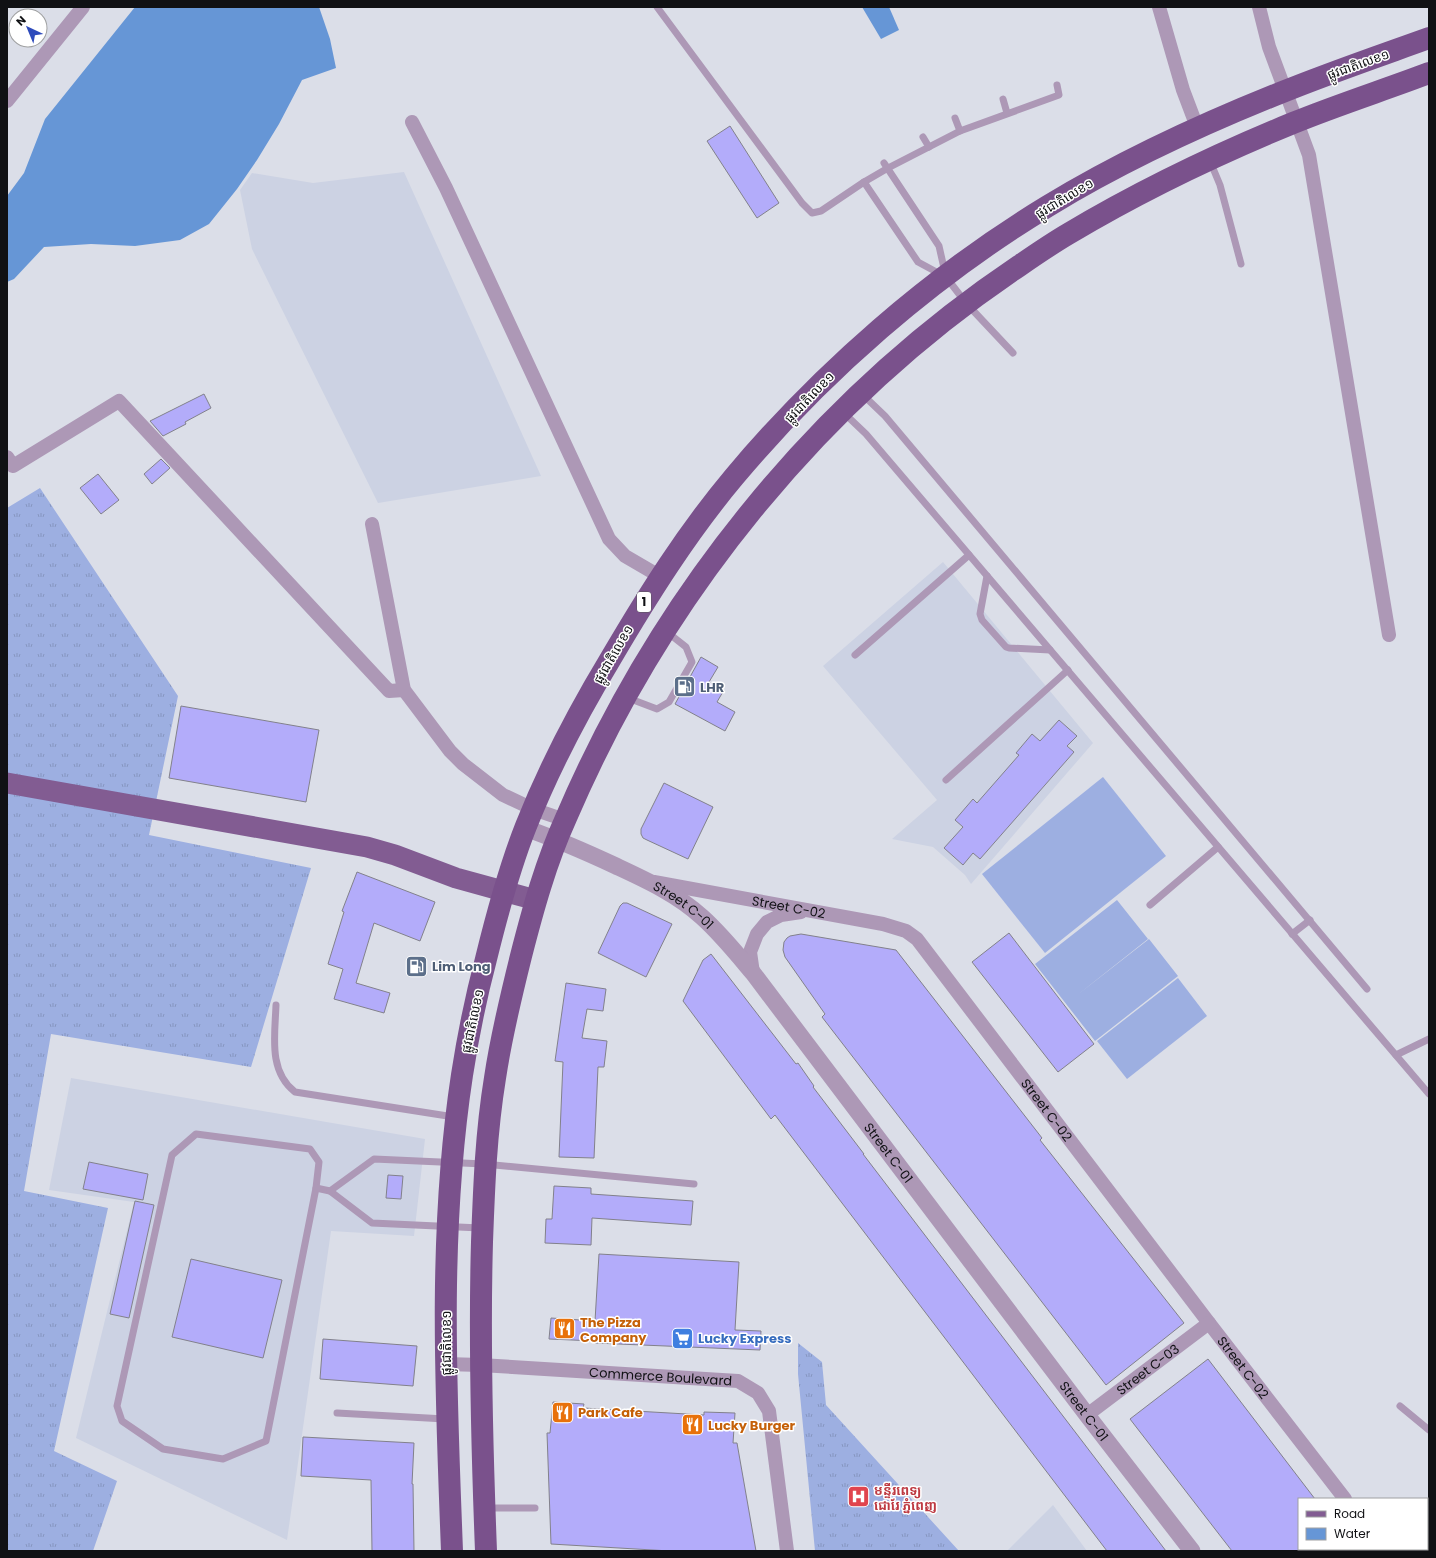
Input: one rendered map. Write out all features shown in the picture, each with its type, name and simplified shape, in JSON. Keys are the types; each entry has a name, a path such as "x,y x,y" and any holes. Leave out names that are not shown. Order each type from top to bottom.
{"highway":[{"name":"ផ្លូវជាតិលេខ១","path":"452,1551 447,1419 446,1276 456,1117 474,1005 504,891 529,819 563,746 597,681 661,577 695,528 734,478 813,392 871,337 946,276 1047,207 1115,168 1197,127 1285,90 1429,38"},
{"path":"486,1551 480,1365 484,1164 495,1077 504,1027 536,900 565,820 592,760 664,631 721,548 758,501 794,460 893,362 997,281 1063,237 1130,198 1209,159 1297,121 1429,73"}],"main road":[{"path":"7,783 366,848 395,855 456,878 536,900"}],"street":[{"path":"7,101 83,7"},
{"path":"1159,7 1183,90 1197,127"},
{"path":"1259,7 1269,47 1309,155 1389,635"},
{"path":"412,122 450,195 609,540 625,556 661,577"},
{"path":"7,457 13,466 119,401 389,691 404,690"},
{"path":"372,524 404,690 450,751 463,764 529,819 565,820"},
{"name":"Street C-01","path":"529,819 557,840 648,881 682,901 721,935 753,973 1087,1415 1192,1551"},
{"name":"Street C-02","path":"648,881 891,926 906,931 917,939 1344,1498"},
{"path":"753,973 750,952 757,934 767,922 781,915 811,910"},
{"name":"Street C-03","path":"1087,1415 1209,1323"},
{"name":"Commerce Boulevard","path":"446,1364 738,1381 758,1393 769,1411 787,1551"}],"lane":[{"path":"657,7 802,203 812,213 821,211 886,165 929,147 960,131 1059,95 1057,85"},
{"path":"1003,99 1007,113"},
{"path":"954,118 960,131"},
{"path":"923,137 929,147"},
{"path":"1209,159 1220,185 1241,264"},
{"path":"886,165 939,246 946,276 966,304 1013,354"},
{"path":"864,182 918,262 946,276"},
{"path":"861,393 885,416 1367,989"},
{"path":"842,411 866,434 970,555 1429,1094"},
{"path":"855,656 970,555"},
{"path":"987,576 980,614 982,620 1006,647 1050,650"},
{"path":"626,697 657,709 669,702 681,682 692,662 686,647 664,631"},
{"path":"946,780 1068,670"},
{"path":"1150,905 1218,847"},
{"path":"1292,934 1310,920"},
{"path":"276,1006 274,1048 279,1073 287,1086 295,1092 456,1117"},
{"path":"1396,1056 1429,1039"},
{"path":"196,1134 310,1149 319,1162 316,1188 266,1441 223,1459 163,1449 122,1421 117,1406 172,1154 196,1134"},
{"path":"330,1191 374,1160 484,1164 694,1184"},
{"path":"316,1188 330,1191 372,1223 482,1228"},
{"path":"1400,1406 1429,1430"},
{"path":"337,1413 447,1419"},
{"path":"484,1508 534,1508"}],"shaded area":[{"path":"404,172 541,476 378,503 252,249 240,190 252,173 313,183"},
{"path":"943,562 1093,743 971,884 965,875 933,847 892,839 937,800 823,666"},
{"path":"71,1078 425,1139 414,1236 331,1231 287,1540 76,1438 134,1202 49,1190"},
{"path":"1053,1505 1087,1551 1007,1551"}],"green space":[{"path":"40,488 178,696 149,835 311,868 251,1067 51,1034 24,1191 108,1208 54,1451 117,1481 93,1551 7,1551 7,508"},
{"path":"1103,777 1166,856 1045,953 982,874"},
{"path":"1117,900 1148,939 1076,996 1149,939 1178,976 1095,1041 1035,964"},
{"path":"1178,978 1207,1016 1127,1079 1097,1041"},
{"name":"មន្ទីរពេទ្យ ជោរែ ភ្នំពេញ","path":"798,1343 822,1362 826,1405 959,1551 815,1551 798,1374"}],"water":[{"path":"135,7 319,7 330,39 336,68 302,80 279,124 257,160 237,189 209,224 180,240 135,246 91,244 44,247 14,279 7,282 7,196 24,173 45,119"},
{"path":"862,7 889,7 899,30 881,39"}],"building":[{"path":"730,126 779,203 757,218 707,141"},
{"path":"204,394 211,408 185,422 186,424 163,436 150,421"},
{"path":"161,459 170,468 152,484 144,474"},
{"path":"98,474 119,500 101,514 80,488"},
{"path":"701,657 718,667 709,682 724,690 717,702 735,712 725,731 675,704"},
{"path":"181,706 319,730 306,802 169,778"},
{"path":"1059,720 1077,736 1067,746 1074,752 980,859 973,853 963,865 944,848 963,827 955,820 973,799 977,803 1019,755 1016,753 1032,734 1040,741"},
{"path":"664,783 713,807 688,859 643,838 641,834 641,829"},
{"path":"357,872 435,902 420,941 374,923 356,983 390,993 384,1013 334,999 343,969 328,964 344,912 342,911"},
{"path":"623,903 627,903 672,924 646,977 598,953 620,906"},
{"path":"1009,933 1094,1044 1058,1072 972,962"},
{"path":"801,934 896,950 1042,1138 1040,1140 1184,1323 1106,1385 822,1017 825,1014 785,957 783,950 784,942 787,938"},
{"path":"711,954 796,1064 798,1063 814,1086 813,1087 863,1154 1166,1551 1107,1551 775,1115 771,1119 683,1001 703,960"},
{"path":"566,983 606,989 603,1011 587,1009 582,1038 607,1041 604,1067 598,1067 594,1158 559,1157 563,1062 555,1061"},
{"path":"89,1162 148,1174 143,1200 83,1189"},
{"path":"388,1175 403,1176 401,1199 386,1198"},
{"path":"554,1186 591,1188 591,1194 693,1201 691,1225 592,1218 591,1245 545,1243 546,1219 552,1219"},
{"path":"135,1201 154,1205 129,1318 110,1314"},
{"path":"599,1254 739,1262 735,1330 761,1331 760,1350 595,1343 595,1341 549,1339 551,1318 595,1321"},
{"path":"191,1259 282,1280 263,1358 172,1337"},
{"path":"323,1339 417,1346 413,1386 320,1379"},
{"path":"1208,1359 1314,1498 1298,1498 1299,1551 1232,1551 1130,1419"},
{"path":"553,1402 584,1404 583,1408 704,1415 704,1412 735,1413 733,1443 737,1443 756,1551 670,1551 551,1544 547,1433 550,1433"},
{"path":"303,1437 414,1443 412,1484 414,1551 372,1551 371,1480 301,1476"}],"place":[{"name":"LHR","path":"684,687"},
{"name":"Lim Long","path":"417,966"},
{"name":"The Pizza Company","path":"565,1329"},
{"name":"Lucky Express","path":"683,1338"},
{"name":"Park Cafe","path":"562,1412"},
{"name":"Lucky Burger","path":"693,1425"},
{"name":"មន្ទីរពេទ្យ ជោរែ ភ្នំពេញ","path":"859,1497"}]}
